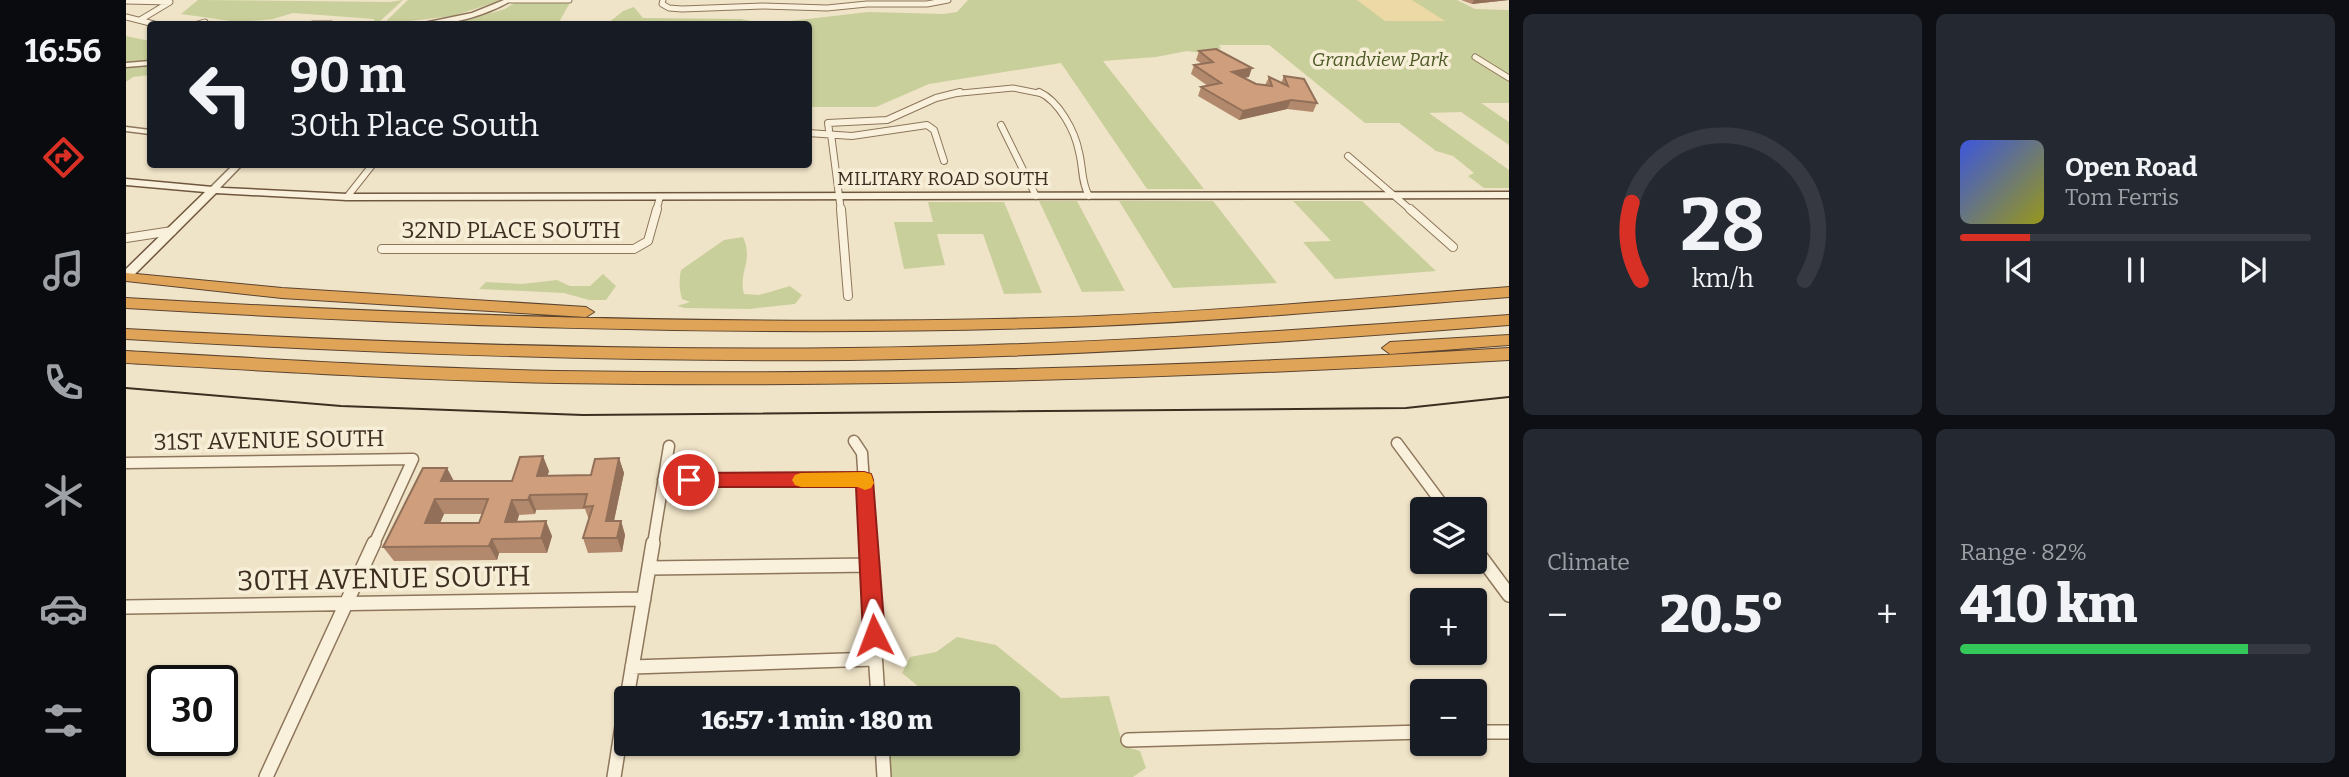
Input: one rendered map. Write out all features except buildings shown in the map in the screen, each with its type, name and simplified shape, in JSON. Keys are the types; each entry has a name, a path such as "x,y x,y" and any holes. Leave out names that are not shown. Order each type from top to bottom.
{"highway":[{"path":"127,275 282,293 461,306 908,326"},
{"path":"126,303 344,317 575,324 908,326 1158,317 1509,292"},
{"path":"126,334 325,345 577,354 838,355 1204,342 1509,320"},
{"path":"944,376 1509,340"},
{"path":"126,356 415,373 738,379 1203,368 1509,354"}],"main road":[{"name":"MILITARY ROAD SOUTH","path":"126,182 347,197 1509,195"},
{"path":"127,275 213,190"}],"street":[{"path":"439,21 474,15 509,0 569,0"},
{"path":"663,0 662,4 672,9 743,7 747,10 801,12 809,7 928,4 948,0"},
{"path":"126,1 170,2 140,20"},
{"path":"126,18 147,22"},
{"path":"1475,57 1509,78"},
{"path":"126,65 147,63"},
{"path":"812,133 887,120 947,95 986,89 1031,90 1046,95 1054,104 1078,145 1082,184 1088,196"},
{"path":"830,131 865,135 927,125 934,130 944,161"},
{"path":"1001,125 1037,196"},
{"path":"126,129 147,132"},
{"path":"830,131 840,196 848,296"},
{"path":"1348,156 1453,247"},
{"path":"213,190 235,168"},
{"path":"347,197 370,168"},
{"name":"32ND PLACE SOUTH","path":"382,249 600,251 640,248 648,241 660,197"},
{"path":"126,238 172,231"},
{"path":"854,441 862,453 877,686"},
{"path":"1397,443 1437,497"},
{"path":"629,686 669,446"},
{"name":"31ST AVENUE SOUTH","path":"126,463 412,459 345,602"},
{"path":"663,480 864,480"},
{"path":"649,568 870,565"},
{"path":"1487,565 1509,595"},
{"name":"30TH AVENUE SOUTH","path":"126,607 643,599"},
{"path":"266,777 345,602"},
{"path":"632,667 875,659"},
{"path":"1128,740 1410,732"},
{"path":"1487,732 1509,733"},
{"path":"614,777 618,756"},
{"path":"883,756 884,777"}],"green space":[{"path":"198,0 403,0 380,21 293,13 273,19 231,21 181,14"},
{"path":"408,0 502,0 453,16 386,21"},
{"name":"Grandview Park","path":"968,0 1457,0 1475,9 1509,10 1509,103 1481,103 1509,122 1509,145 1461,112 1429,113 1509,170 1509,188 1484,188 1468,176 1474,173 1453,156 1436,151 1399,123 1365,123 1269,45 1219,45 1221,48 1209,54 1187,51 1156,57 1103,61 1204,189 1147,189 1061,63 929,84 876,107 814,107 812,21 790,21 868,12 944,14 957,12"},
{"path":"517,1 571,1 560,21 460,21 505,9"},
{"path":"634,7 643,18 750,21 611,21 623,11"},
{"path":"126,36 147,40 147,75 133,77 126,82"},
{"path":"1039,201 1077,201 1125,291 1082,292"},
{"path":"1119,201 1213,201 1277,283 1173,288"},
{"path":"1293,201 1362,201 1436,271 1335,279 1303,242 1331,241"},
{"path":"928,202 1004,202 1042,293 1004,294 983,234 937,234 945,265 904,269 894,222 933,222"},
{"path":"743,237 747,253 744,294 759,295 790,286 802,295 795,304 749,309 677,306 690,302 682,299 681,270 724,240"},
{"path":"603,274 616,286 606,300 589,300 564,293 479,289 486,282 522,284 557,280 570,286 590,286"},
{"path":"957,637 996,645 1061,698 1109,696 1123,746 1140,751 1146,768 1133,777 884,777 883,756 1020,756 1020,686 918,686 902,673 910,657 936,652"}],"sand":[{"path":"1357,0 1412,0 1445,21 1385,21"}],"tram line":[{"path":"126,388 341,406 583,415 1406,408 1509,397"}],"slow traffic":[{"path":"801,480 864,480 865,483"}],"route":[{"path":"689,480 864,480 874,635"}]}
